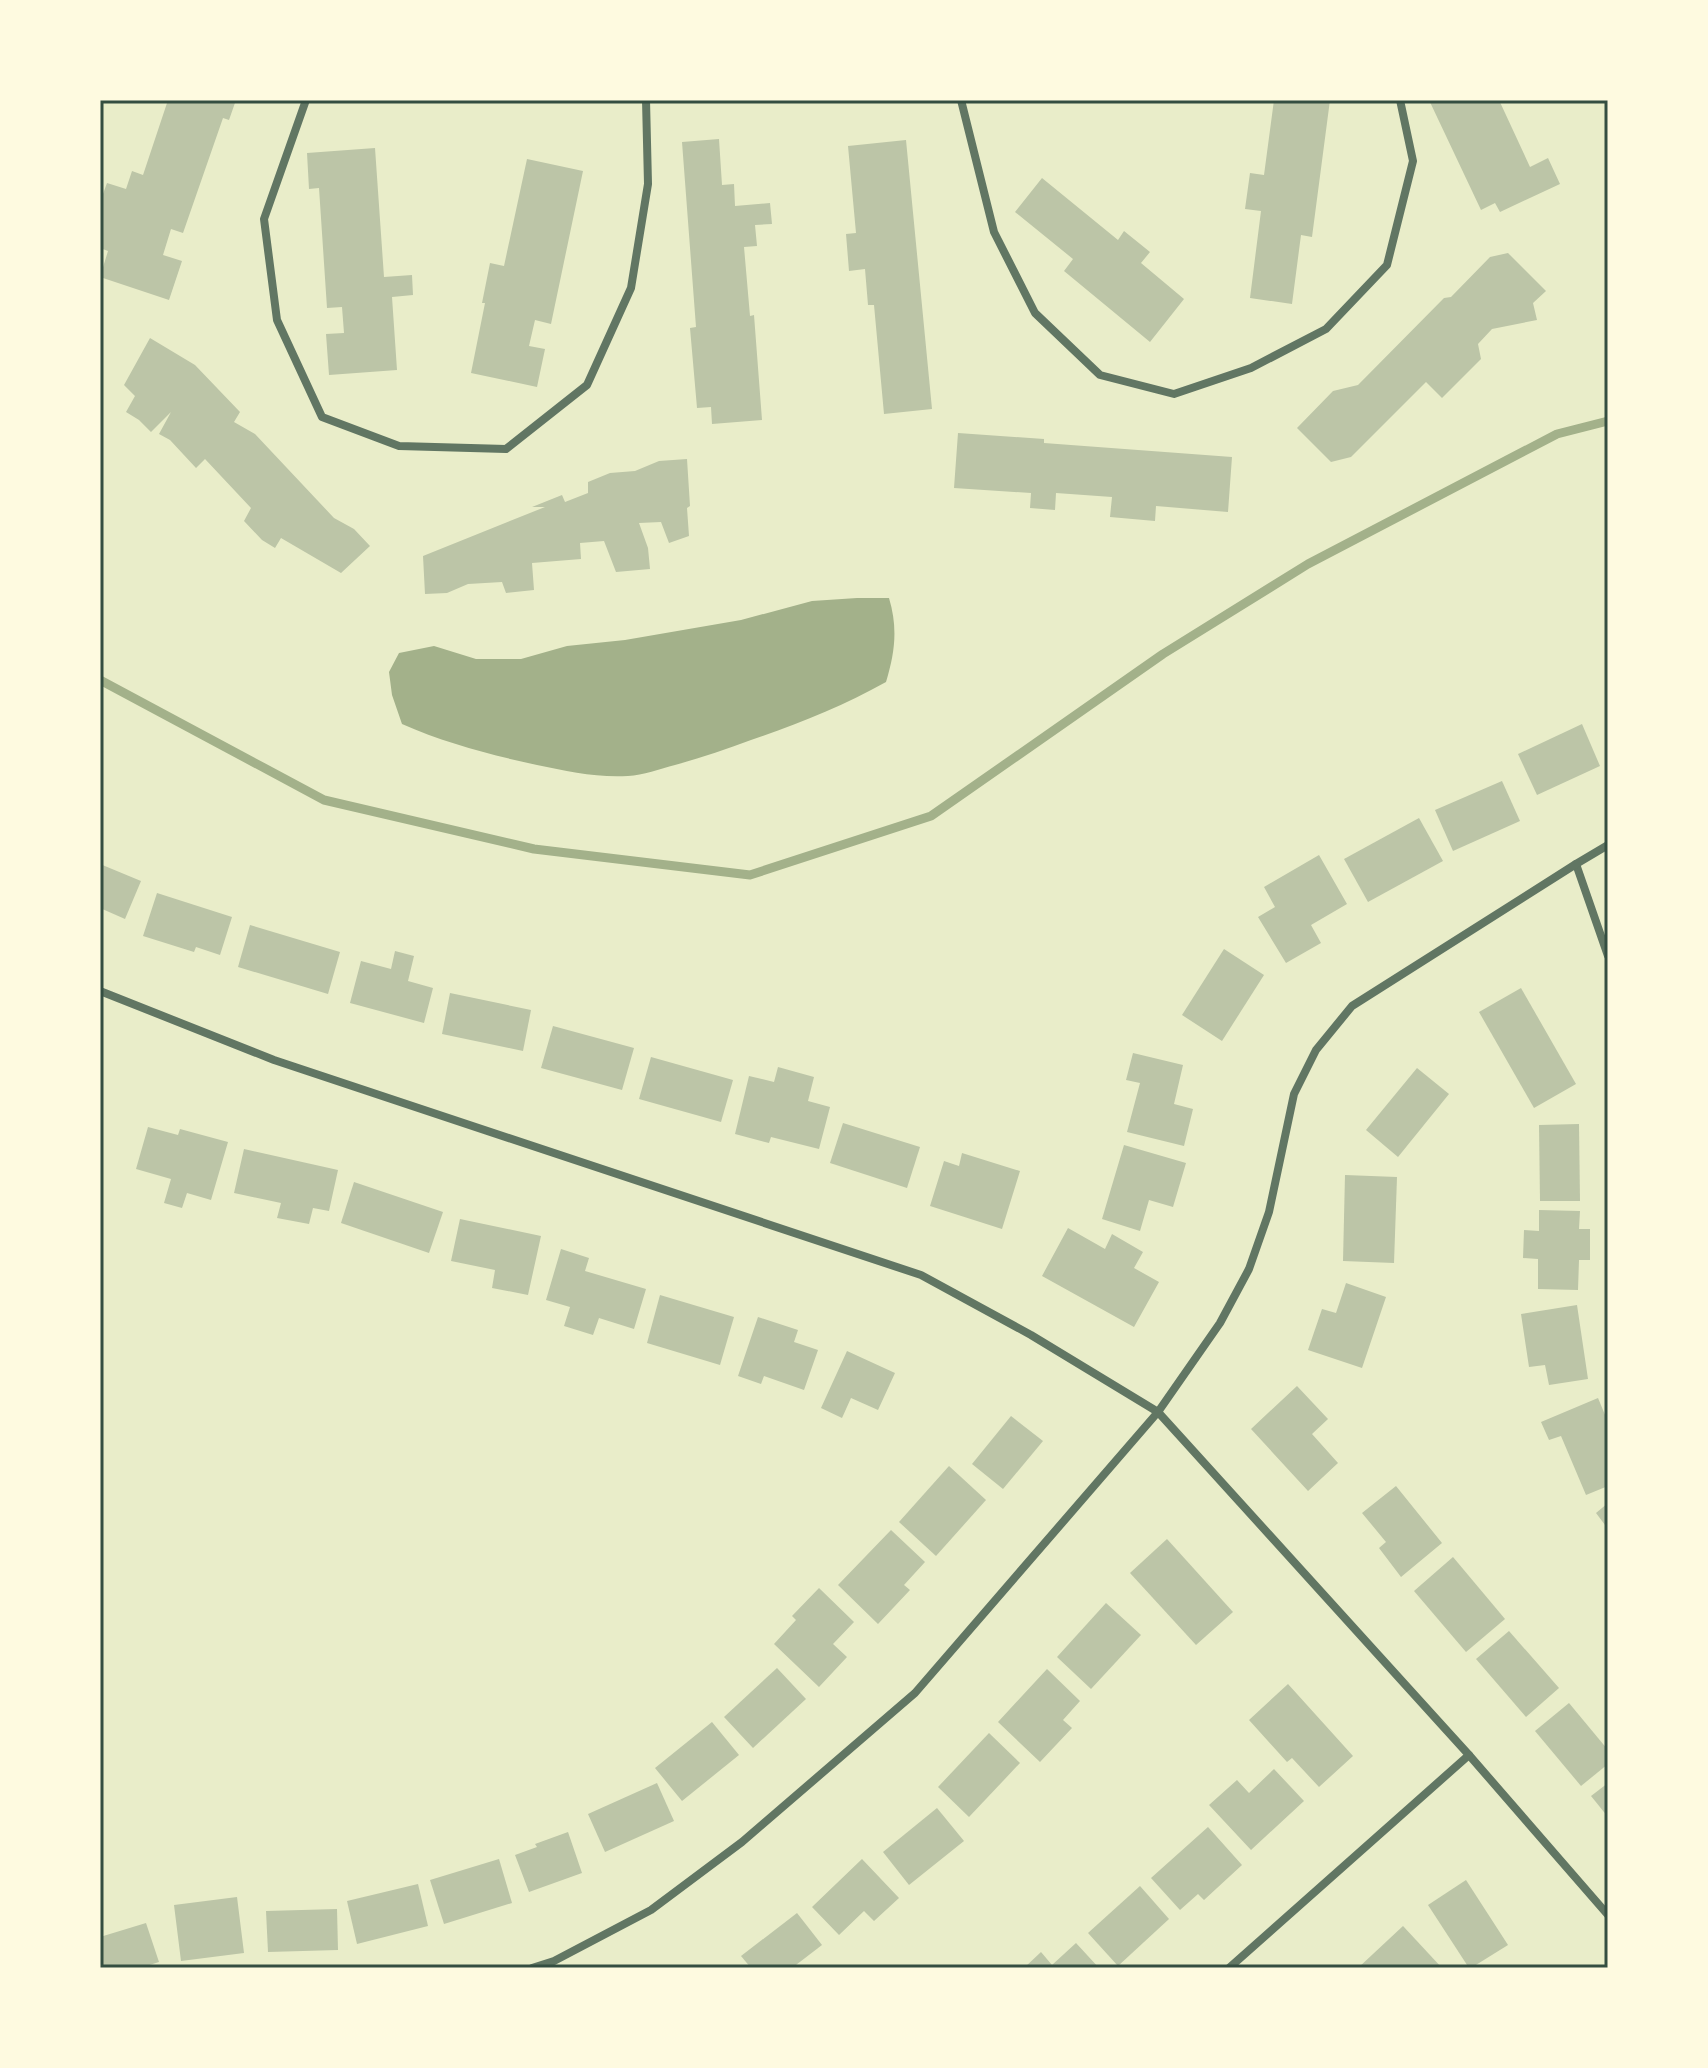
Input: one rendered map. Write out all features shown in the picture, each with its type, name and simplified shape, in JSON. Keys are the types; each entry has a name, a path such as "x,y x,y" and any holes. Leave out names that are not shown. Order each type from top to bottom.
{"street":[{"path":"306,100 264,219 277,320 322,417 399,446 506,449 587,385 631,288 648,184 646,100"},
{"path":"961,100 994,232 1035,313 1100,375 1174,394 1251,368 1326,329 1387,265 1413,161 1400,100"},
{"path":"532,1968 554,1961 651,1910 742,1842 915,1693 1158,1412 1220,1323 1249,1269 1269,1212 1294,1094 1316,1050 1352,1006 1608,845"},
{"path":"1576,864 1608,956"},
{"path":"100,991 274,1060 921,1275 1031,1335 1158,1412 1469,1755 1608,1915"},
{"path":"1229,1968 1469,1755"}],"shaded area":[{"path":"889,598 894,640 886,682 786,728 640,774 605,776 571,772 451,743 402,724 392,695 389,672 399,653 434,646 476,659 521,659 567,646 625,640 741,620 812,601"}],"building":[{"path":"168,100 236,100 229,120 223,118 183,233 171,229 163,255 182,261 169,300 100,277 108,251 100,248 100,202 107,183 126,189 132,171 143,175"},
{"path":"1274,100 1330,100 1312,237 1301,235 1292,304 1250,298 1261,211 1245,209 1250,173 1264,175"},
{"path":"1429,100 1499,100 1530,167 1548,158 1560,184 1500,212 1495,203 1481,210"},
{"path":"719,139 722,185 734,184 735,206 770,203 772,224 755,225 757,246 744,247 750,316 754,315 762,420 712,424 711,407 697,408 690,328 696,327 682,142"},
{"path":"906,140 932,409 884,414 874,305 868,305 865,269 849,271 846,234 856,233 848,146"},
{"path":"375,148 384,277 412,275 413,295 392,297 397,370 329,375 326,334 344,333 342,307 327,308 319,188 309,189 307,153"},
{"path":"527,159 583,171 551,324 535,320 529,346 545,349 537,387 471,373 490,263 504,266"},
{"path":"1042,178 1118,240 1124,231 1150,252 1141,263 1184,299 1150,342 1064,271 1073,259 1015,212"},
{"path":"1508,253 1546,291 1533,303 1537,320 1492,329 1478,344 1481,359 1442,398 1426,382 1351,457 1331,462 1297,428 1333,391 1358,385 1444,298 1451,297 1490,257"},
{"path":"150,338 195,365 240,412 234,422 255,434 334,518 354,529 370,546 341,573 281,538 275,548 262,540 244,521 251,508 205,459 196,468 170,440 159,434 171,412 151,432 126,412 135,396 124,385"},
{"path":"958,433 1044,439 1044,443 1232,457 1228,512 1156,506 1155,521 1110,517 1112,497 1056,493 1055,510 1030,508 1031,493 954,488"},
{"path":"687,459 689,536 669,543 661,522 639,523 648,548 650,569 616,572 604,541 580,543 581,559 532,563 534,590 506,593 502,582 468,584 447,593 425,594 423,556 545,507 532,507 562,495 565,502 588,493 588,482 610,473 635,471 659,461"},
{"path":"1582,724 1600,766 1537,795 1518,754"},
{"path":"1502,781 1520,821 1453,851 1435,810"},
{"path":"1419,818 1443,861 1368,902 1344,859"},
{"path":"1319,855 1347,904 1311,925 1321,943 1286,963 1258,917 1275,907 1264,887"},
{"path":"100,864 141,881 125,919 100,908"},
{"path":"157,893 232,917 220,955 196,947 194,952 143,936"},
{"path":"250,925 340,952 328,994 238,967"},
{"path":"1224,949 1264,975 1222,1041 1182,1015"},
{"path":"395,951 414,956 408,981 433,988 424,1023 350,1003 361,961 391,969"},
{"path":"1521,988 1576,1084 1534,1108 1479,1012"},
{"path":"450,993 531,1010 523,1051 442,1034"},
{"path":"553,1026 634,1048 622,1090 541,1068"},
{"path":"1133,1053 1183,1065 1174,1104 1193,1109 1184,1146 1127,1132 1140,1083 1126,1080"},
{"path":"651,1057 733,1080 721,1122 639,1099"},
{"path":"778,1067 814,1077 808,1101 830,1107 819,1149 771,1137 769,1143 735,1134 749,1076 774,1082"},
{"path":"1417,1068 1449,1094 1398,1157 1366,1130"},
{"path":"843,1123 920,1147 907,1188 830,1163"},
{"path":"1579,1124 1580,1201 1540,1201 1539,1125"},
{"path":"148,1127 178,1135 180,1129 228,1142 211,1200 187,1193 182,1208 164,1203 171,1179 136,1169"},
{"path":"1124,1145 1186,1163 1173,1207 1149,1200 1140,1231 1102,1219"},
{"path":"244,1149 338,1170 329,1211 313,1208 309,1224 277,1218 281,1203 234,1193"},
{"path":"962,1153 1020,1171 1002,1229 930,1206 944,1161 959,1166"},
{"path":"1345,1175 1397,1177 1394,1263 1343,1261"},
{"path":"354,1182 443,1212 429,1253 341,1223"},
{"path":"1539,1210 1580,1211 1579,1229 1590,1229 1590,1260 1579,1260 1578,1290 1538,1289 1538,1259 1523,1258 1524,1230 1539,1231"},
{"path":"460,1219 541,1236 528,1295 492,1288 495,1270 451,1261"},
{"path":"1068,1228 1105,1249 1112,1234 1143,1252 1134,1268 1159,1282 1134,1327 1042,1276"},
{"path":"561,1249 589,1258 585,1271 646,1289 634,1329 599,1318 593,1335 564,1326 570,1307 546,1300"},
{"path":"1346,1283 1386,1297 1362,1368 1308,1350 1322,1309 1336,1313"},
{"path":"660,1295 734,1317 720,1365 647,1343"},
{"path":"1577,1305 1588,1379 1549,1385 1545,1365 1529,1367 1521,1314"},
{"path":"758,1317 798,1330 794,1342 818,1350 804,1390 764,1376 761,1384 738,1376"},
{"path":"847,1351 895,1373 878,1410 851,1398 842,1418 821,1408"},
{"path":"1297,1386 1328,1419 1312,1434 1338,1463 1308,1491 1251,1429"},
{"path":"1598,1398 1608,1422 1608,1486 1586,1495 1561,1436 1549,1440 1541,1422"},
{"path":"1011,1416 1043,1441 1003,1489 972,1464"},
{"path":"949,1466 986,1500 936,1556 899,1522"},
{"path":"1396,1486 1442,1543 1401,1577 1379,1548 1386,1542 1362,1513"},
{"path":"1608,1503 1608,1529 1596,1513"},
{"path":"891,1530 925,1562 904,1585 910,1590 878,1624 838,1585"},
{"path":"1167,1539 1233,1612 1196,1645 1130,1573"},
{"path":"1453,1557 1505,1619 1466,1652 1414,1591"},
{"path":"819,1588 854,1622 833,1644 847,1657 819,1687 774,1644 796,1620 792,1616"},
{"path":"1106,1603 1141,1635 1091,1689 1057,1657"},
{"path":"1509,1631 1559,1688 1526,1717 1476,1659"},
{"path":"777,1668 806,1699 753,1748 724,1717"},
{"path":"1047,1669 1080,1701 1063,1720 1072,1728 1040,1762 998,1722"},
{"path":"1288,1684 1353,1756 1319,1787 1292,1758 1287,1762 1249,1720"},
{"path":"1569,1703 1608,1750 1608,1764 1581,1786 1535,1731"},
{"path":"712,1722 739,1755 682,1801 655,1768"},
{"path":"989,1733 1020,1763 969,1817 938,1787"},
{"path":"1274,1769 1304,1801 1251,1850 1209,1805 1237,1780 1249,1793"},
{"path":"657,1783 674,1821 605,1852 588,1814"},
{"path":"1608,1783 1608,1817 1591,1796"},
{"path":"937,1808 964,1841 909,1885 883,1852"},
{"path":"1208,1827 1242,1865 1204,1900 1198,1894 1180,1910 1151,1878"},
{"path":"568,1832 582,1873 529,1892 515,1855"},
{"path":"499,1859 512,1903 444,1924 430,1880"},
{"path":"862,1859 899,1898 874,1921 864,1911 839,1935 812,1907"},
{"path":"1466,1880 1508,1945 1471,1968 1428,1905"},
{"path":"418,1884 428,1926 357,1944 347,1901"},
{"path":"1140,1886 1169,1919 1118,1966 1088,1933"},
{"path":"237,1897 244,1953 181,1961 174,1905"},
{"path":"337,1909 338,1950 268,1952 266,1911"},
{"path":"797,1913 822,1945 792,1968 751,1968 741,1956"},
{"path":"146,1923 159,1962 140,1968 100,1968 100,1937"},
{"path":"1403,1926 1442,1968 1358,1968"},
{"path":"1076,1943 1099,1968 1024,1968 1041,1952 1052,1965"}],"waterway":[{"path":"100,680 324,800 534,849 750,875 931,816 1163,654 1308,564 1557,434 1608,421"}]}
